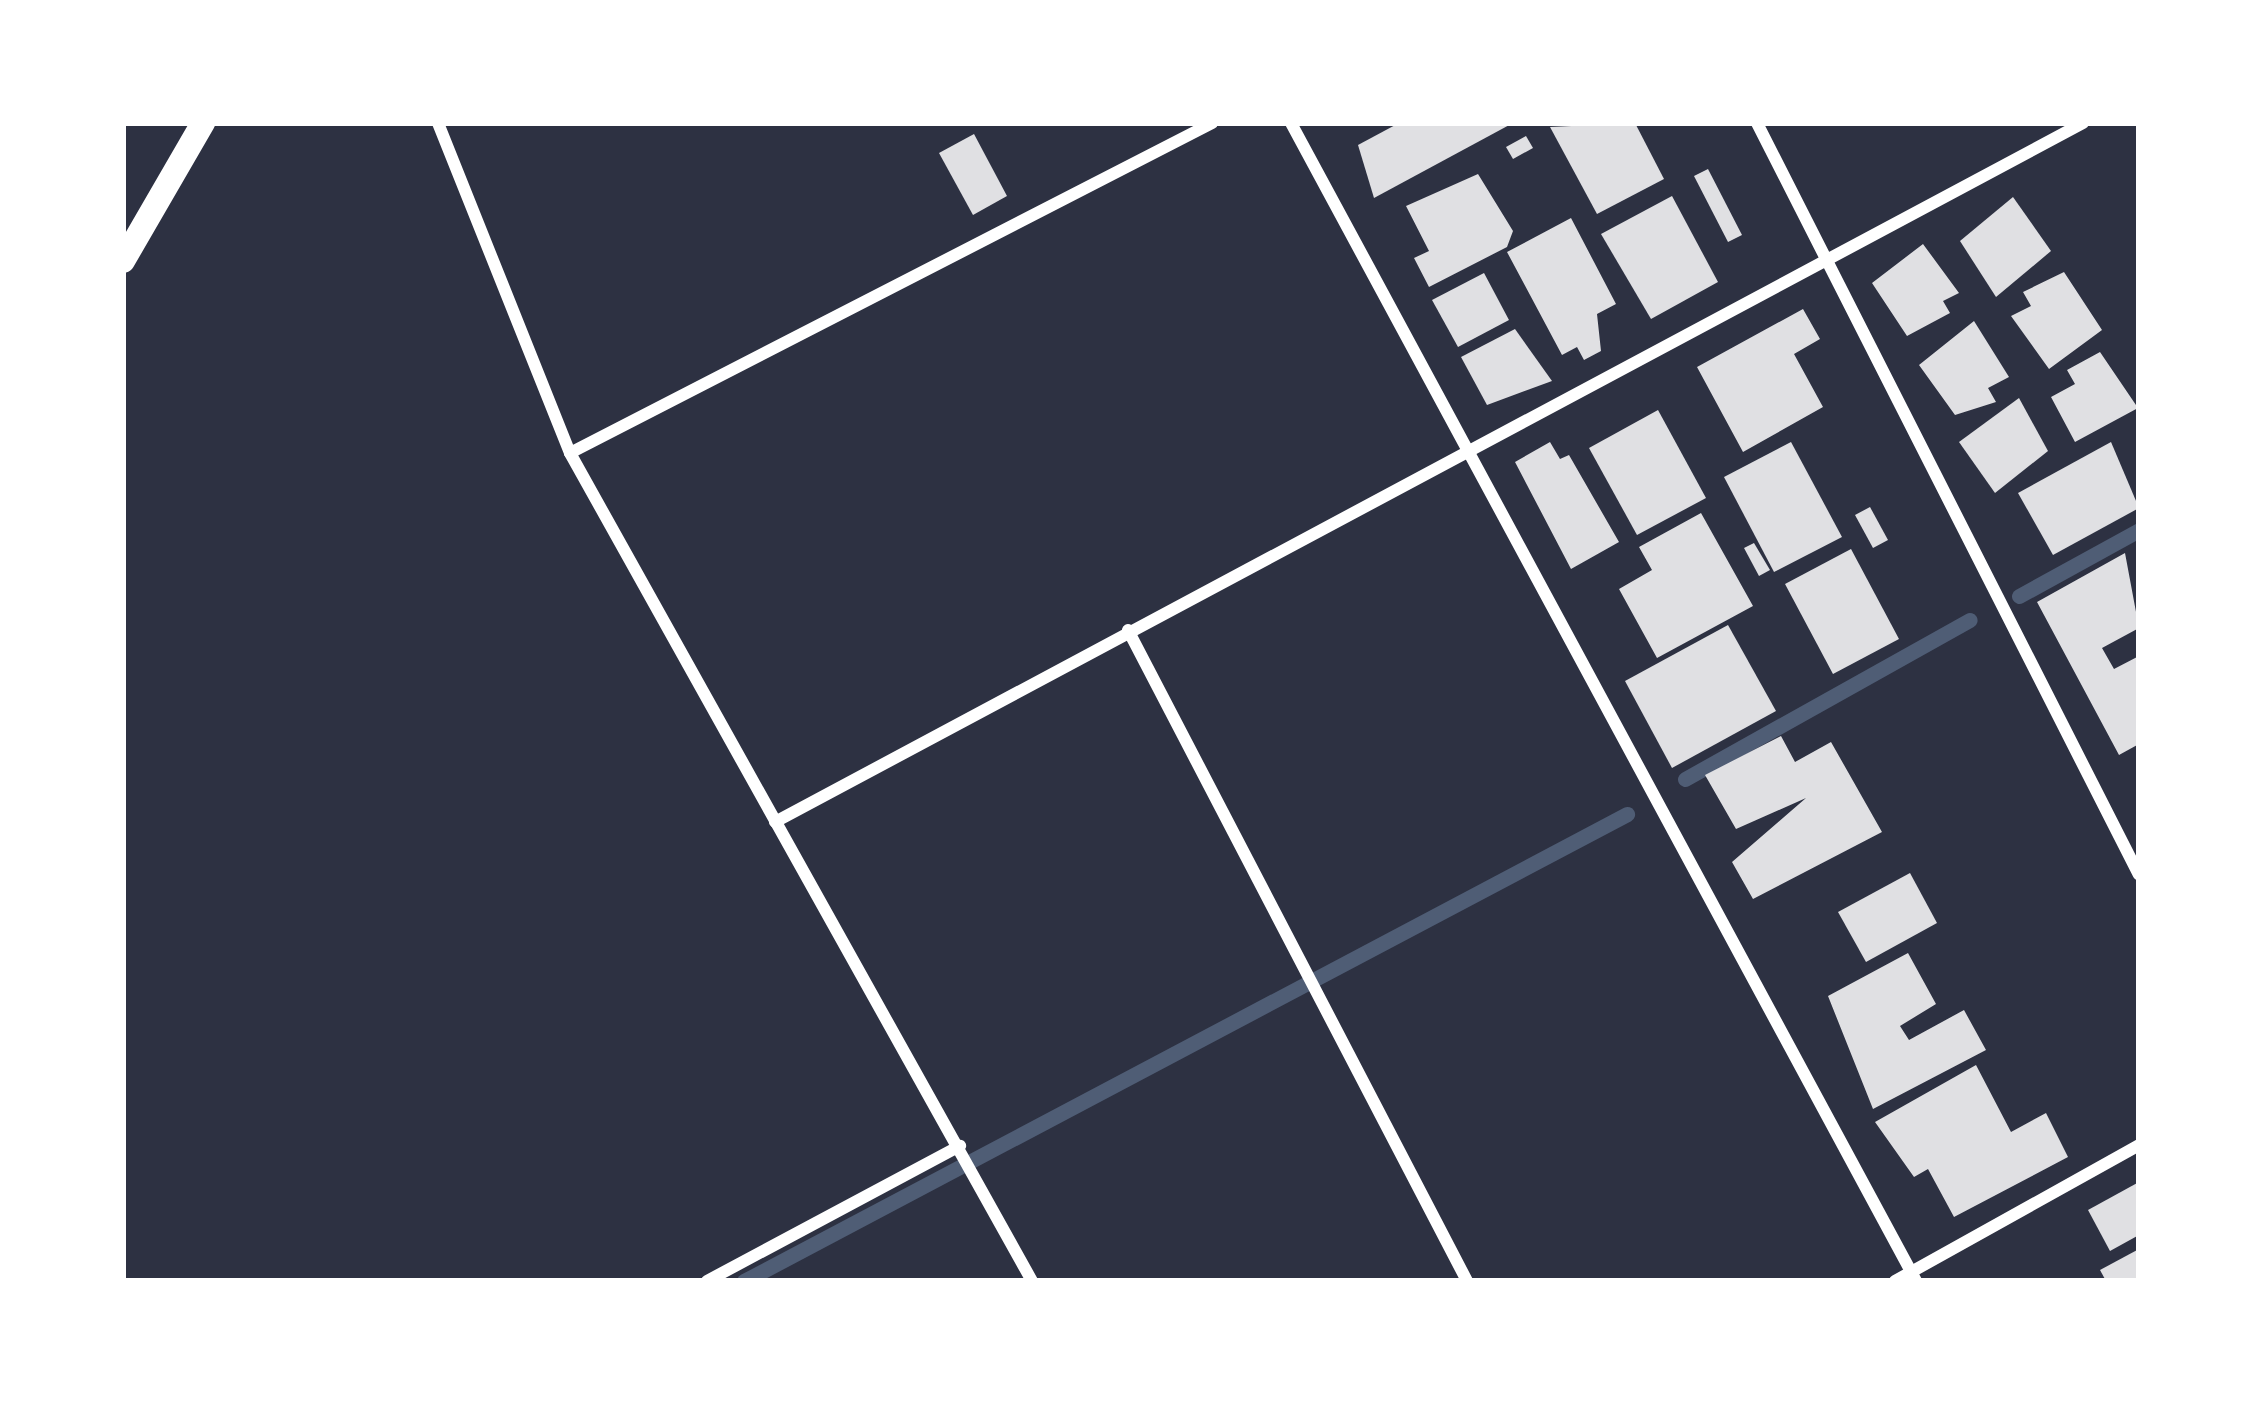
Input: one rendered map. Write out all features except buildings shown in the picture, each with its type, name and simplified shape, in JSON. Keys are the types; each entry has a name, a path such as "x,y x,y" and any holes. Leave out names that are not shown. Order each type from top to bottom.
{"main road":[{"path":"123,261 203,123"}],"street":[{"path":"438,123 570,453 1032,1281"},
{"path":"570,453 1212,123"},
{"path":"1291,123 1913,1275"},
{"path":"1757,123 2139,875"},
{"path":"775,822 2083,123"},
{"path":"1127,630 1467,1281"},
{"path":"1895,1281 2139,1145"},
{"path":"707,1281 962,1150"}],"waterway":[{"path":"2019,596 2139,530"},
{"path":"1685,779 1970,620"},
{"path":"744,1281 1627,814"}]}
